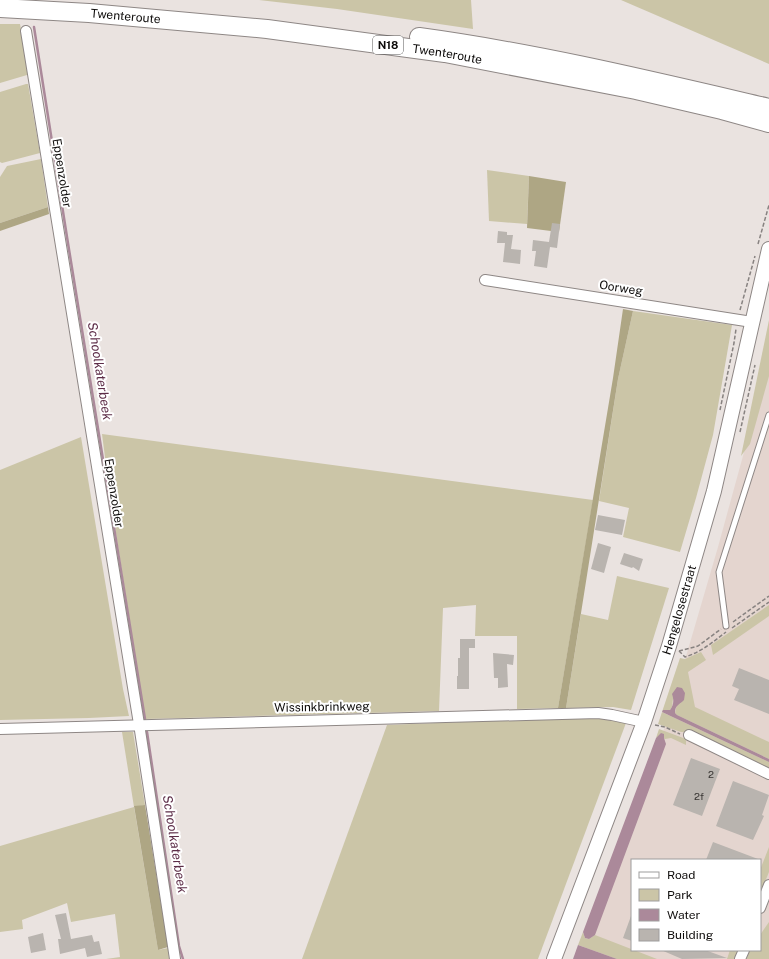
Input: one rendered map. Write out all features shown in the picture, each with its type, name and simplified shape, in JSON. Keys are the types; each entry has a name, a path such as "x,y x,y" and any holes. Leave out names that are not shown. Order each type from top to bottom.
{"highway":[{"name":"Twenteroute","path":"81,0 267,17 446,41 618,74 769,108"},
{"name":"Twenteroute","path":"0,8 89,13 267,28 445,54 636,90 722,110 769,123"}],"main road":[{"name":"Hengelosestraat","path":"556,954 649,724 669,646 714,491 752,322 763,249"}],"street":[{"name":"Eppenzolder","path":"26,31 139,724 175,959"},
{"name":"Oorweg","path":"485,280 752,322"},
{"name":"Wissinkbrinkweg","path":"0,729 139,724 598,713 649,724"},
{"path":"689,735 769,774"},
{"path":"761,905 769,885"}],"lane":[{"path":"726,626 719,572 769,415"}],"path":[{"path":"763,249 769,205"},
{"path":"720,411 734,343 737,320 755,256"},
{"path":"649,724 689,735"}],"shaded area":[{"path":"529,176 566,182 559,232 527,228"},
{"path":"48,207 49,214 0,231 0,223"},
{"path":"623,309 633,311 618,379 566,708 558,708 613,378"},
{"path":"769,361 769,933 761,948 761,859 631,859 631,951 760,951 756,959 580,959 668,718 718,547"},
{"path":"145,805 168,947 158,950 134,806"}],"green space":[{"path":"259,0 471,0 473,29 337,9"},
{"path":"621,0 769,0 769,64"},
{"path":"0,24 20,24 28,64 27,75 0,83"},
{"path":"28,84 40,153 2,163 0,162 0,92"},
{"path":"41,159 48,207 0,223 0,177 7,166"},
{"path":"487,170 529,176 527,224 489,221"},
{"path":"633,311 732,325 713,435 680,552 623,537 629,508 599,501 618,379"},
{"path":"769,320 769,376 750,444 741,456"},
{"path":"102,434 593,500 558,708 517,709 517,636 475,636 476,605 443,608 439,711 145,719"},
{"path":"81,437 123,689 129,716 0,720 0,470"},
{"path":"617,576 669,588 631,710 613,707 566,708 581,614 608,620"},
{"path":"769,605 769,616 713,655 711,645"},
{"path":"701,652 706,660 688,672 695,707 769,742 769,759 677,715 675,713 677,704 681,703 673,699 670,710 662,712 680,658 685,659"},
{"path":"662,712 769,762 769,769 688,729 685,732 681,732 658,724"},
{"path":"603,716 626,723 538,959 302,959 387,725"},
{"path":"659,729 686,739 686,745 671,738 665,739 659,736 656,738"},
{"path":"122,732 133,732 145,805 134,807"},
{"path":"134,807 158,950 168,948 169,959 106,959 120,957 115,914 71,922 67,903 22,920 23,929 0,932 0,846"},
{"path":"769,847 769,872 761,892 761,867"},
{"path":"769,922 769,959 746,959 750,951 761,951 761,934"},
{"path":"583,932 585,938 589,939 595,935 631,949 631,951 636,951 657,959 617,959 578,945"},
{"path":"730,951 739,951 735,959 727,959"}],"water":[{"path":"677,687 682,688 685,693 684,700 676,708 675,713 677,715 769,759 769,762 662,712 663,710 670,710 673,702 672,694"},
{"path":"661,733 664,734 666,744 595,935 589,939 585,938 583,932 656,738"},
{"path":"578,945 617,959 573,959"}],"building":[{"path":"552,223 560,224 557,248 550,247 547,268 534,266 536,251 532,251 533,240 549,242"},
{"path":"498,231 507,232 507,235 513,235 511,249 521,250 520,264 503,262 505,243 497,243"},
{"path":"598,515 625,520 622,535 595,530"},
{"path":"598,543 611,547 604,573 591,569"},
{"path":"624,553 643,559 639,571 633,567 620,564"},
{"path":"460,639 475,639 475,648 469,648 469,689 457,689"},
{"path":"493,653 514,655 513,665 507,664 508,687 498,688 498,678 494,678"},
{"path":"739,668 769,680 769,714 734,700 739,689 732,686"},
{"path":"691,758 720,769 702,816 673,805"},
{"path":"733,781 769,795 762,815 764,816 753,840 716,826"},
{"path":"713,842 758,859 706,859"},
{"path":"66,913 71,939 92,935 94,942 99,941 102,954 87,957 85,948 60,954 58,939 61,939 55,915"},
{"path":"631,916 631,941 623,938"},
{"path":"43,933 46,950 31,953 28,937"},
{"path":"663,951 708,951 727,958 682,959"}],"waterway":[{"name":"Schoolkaterbeek","path":"34,27 145,719"},
{"name":"Schoolkaterbeek","path":"147,732 179,946 183,959"}]}
